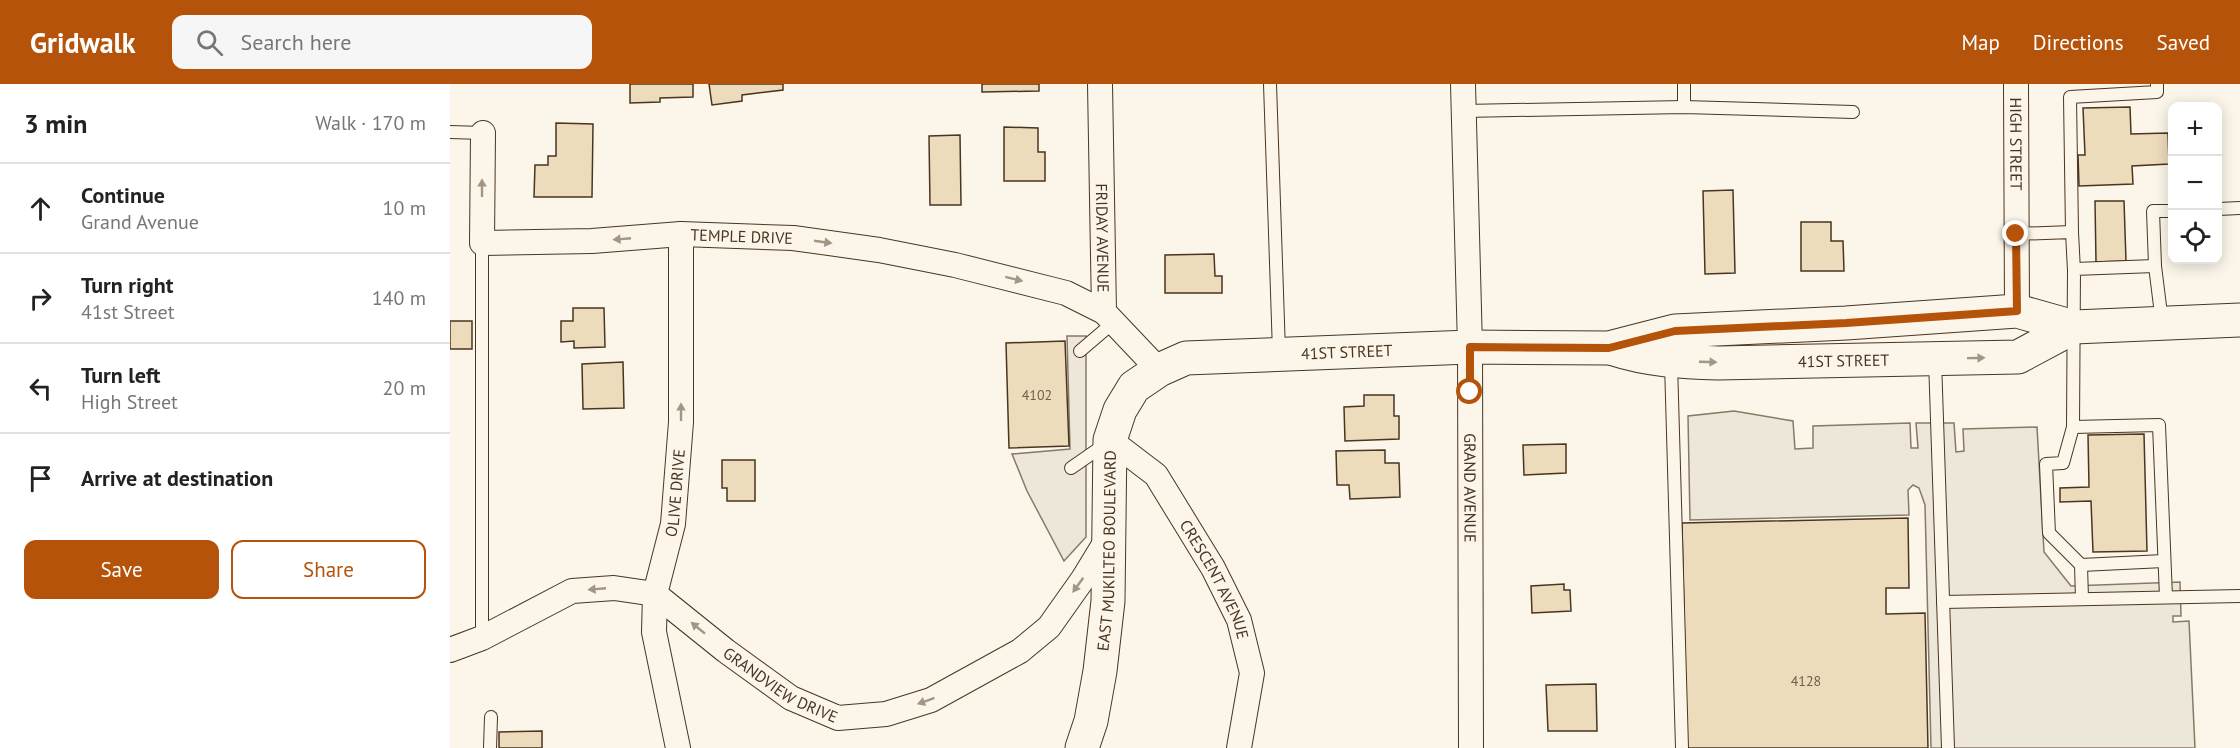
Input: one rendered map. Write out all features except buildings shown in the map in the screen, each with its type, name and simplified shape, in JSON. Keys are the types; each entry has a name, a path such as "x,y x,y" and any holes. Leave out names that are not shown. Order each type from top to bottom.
{"main road":[{"name":"41ST STREET","path":"1160,370 1186,358 1470,347 1609,348 1675,331 1846,323 2017,311 2074,327 2240,320"},
{"path":"1846,323 1847,359"},
{"name":"41ST STREET","path":"1609,348 1640,358 1671,362 2018,357 2074,327"},
{"name":"EAST MUKILTEO BOULEVARD","path":"1082,748 1091,721 1100,671 1108,601 1110,440 1120,410 1134,387 1160,370"}],"street":[{"name":"FRIDAY AVENUE","path":"1100,84 1109,317"},
{"name":"GRAND AVENUE","path":"1463,84 1470,347 1471,748"},
{"name":"HIGH STREET","path":"2016,84 2017,311"},
{"path":"482,243 483,133"},
{"name":"TEMPLE DRIVE","path":"482,243 592,241 681,234 793,238 879,250 955,265 1044,287 1066,293 1109,317"},
{"name":"OLIVE DRIVE","path":"678,748 654,632 655,594 673,524 680,433 681,234"},
{"path":"1109,317 1160,370"},
{"name":"CRESCENT AVENUE","path":"1110,440 1156,475 1213,568 1239,620 1252,673 1239,748"},
{"name":"GRANDVIEW DRIVE","path":"655,594 726,651 791,698 838,718 886,714 931,700 1020,651 1049,627 1083,579 1109,536"},
{"path":"450,650 482,638 572,591 614,588 655,594"}],"lane":[{"path":"1270,84 1280,353"},
{"path":"1684,84 1684,107"},
{"path":"2082,599 2081,565 2049,533 2046,464 2063,463 2073,427 2074,271 2070,97 2157,92 2157,84"},
{"path":"1464,111 1684,107 1853,112"},
{"path":"450,132 483,133"},
{"path":"2222,209 2240,208"},
{"path":"2162,323 2155,266 2152,212 2168,211"},
{"path":"2016,234 2072,232"},
{"path":"482,243 482,638"},
{"path":"2074,271 2074,269 2155,266"},
{"path":"1080,351 1109,317"},
{"path":"1935,358 1948,748"},
{"path":"1671,362 1682,748"},
{"path":"2073,427 2159,425 2166,597"},
{"path":"1071,468 1110,440"},
{"path":"2081,565 2164,561"},
{"path":"1943,602 2240,596"},
{"path":"490,748 491,717"}],"shaded area":[{"path":"1067,336 1086,336 1086,537 1064,561 1027,491 1012,454 1070,449"},
{"path":"1734,411 1793,421 1795,449 1813,448 1813,426 1910,423 1911,448 1918,448 1916,423 1954,423 1956,452 1964,451 1963,429 2037,427 2044,552 2071,586 2180,582 2181,616 2173,616 2173,622 2189,621 2195,748 1931,748 1925,505 1919,488 1913,485 1908,490 1909,515 1690,520 1688,416"}],"route":[{"path":"1470,392 1470,347 1609,348 1675,331 1933,318 2017,311 2016,234"}]}
